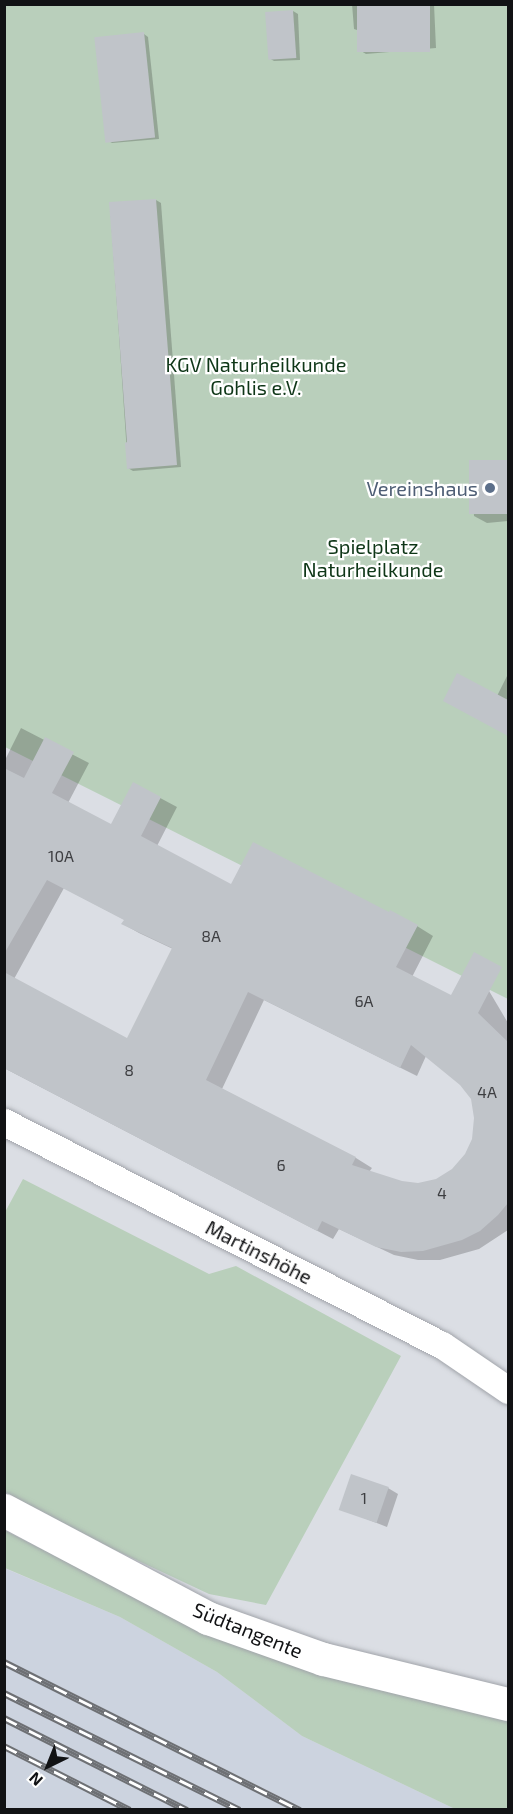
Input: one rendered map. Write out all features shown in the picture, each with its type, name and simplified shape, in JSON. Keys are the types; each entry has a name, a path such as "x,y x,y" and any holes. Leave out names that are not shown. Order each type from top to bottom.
{"street":[{"name":"Martinshöhe","path":"4,1122 442,1345 508,1390"},
{"name":"Südtangente","path":"4,1510 208,1618 322,1659 508,1704"}],"shaded area":[{"path":"4,1568 120,1617 217,1672 302,1736 455,1809 11,1810 5,1806"}],"green space":[{"name":"KGV Naturheilkunde Gohlis e.V.","path":"4,5 508,5 508,999 5,747"},
{"path":"23,1179 209,1274 236,1266 401,1356 266,1605 209,1594 113,1549 5,1492 4,1214"},
{"path":"4,1530 163,1611 316,1674 508,1721 508,1809 455,1809 302,1736 217,1672 120,1617 5,1568"}],"building":[{"path":"357,4 430,4 430,52 357,52"},
{"path":"293,10 296,58 268,60 265,12"},
{"path":"144,32 155,137 105,143 94,37"},
{"path":"156,199 177,465 127,469 125,443 127,442 109,202"},
{"name":"Vereinshaus","path":"469,460 508,460 508,514 469,514"},
{"path":"457,673 508,700 508,736 443,701"},
{"path":"45,737 74,752 52,793 111,824 133,782 161,797 141,836 231,884 253,842 389,912 390,910 418,925 396,967 451,995 474,952 502,967 478,1013 508,1042 508,1203 498,1215 480,1231 462,1240 423,1251 401,1252 376,1247 322,1221 317,1231 4,1068 4,972 127,1038 172,948 121,924 124,920 47,880 4,954 4,768 24,778","holes":["248,992 400,1068 411,1045 460,1085 471,1099 474,1118 472,1139 465,1154 452,1169 436,1179 418,1183 402,1181 352,1165 356,1157 206,1080"]},
{"path":"351,1474 389,1487 376,1523 339,1510"}],"railway":[{"path":"4,1662 300,1810"},
{"path":"4,1693 240,1810"},
{"path":"4,1718 187,1810"},
{"path":"4,1746 130,1810"}],"place":[{"name":"Vereinshaus","path":"490,488"}],"park label":[{"name":"Spielplatz Naturheilkunde","path":"373,558"}]}
